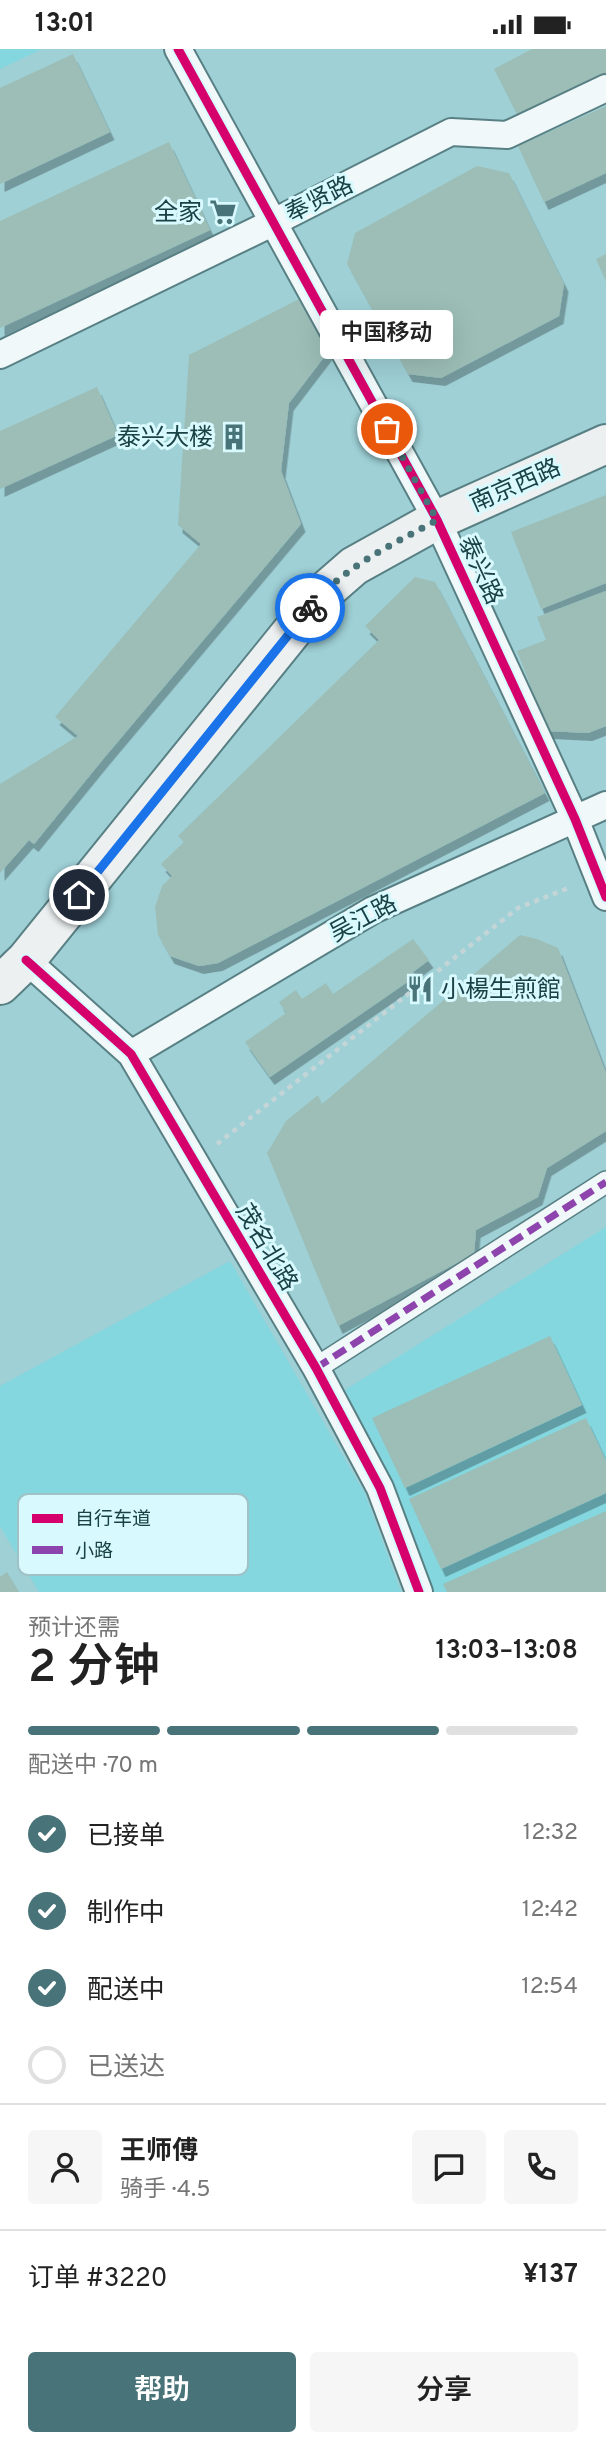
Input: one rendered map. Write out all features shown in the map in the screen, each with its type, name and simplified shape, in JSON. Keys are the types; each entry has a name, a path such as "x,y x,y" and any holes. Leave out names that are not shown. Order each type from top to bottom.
{"main road":[{"name":"南京西路","path":"13,972 323,593 354,566 437,520 606,444"}],"street":[{"name":"泰兴路","path":"178,49 437,520 575,819 602,886"},
{"name":"奉贤路","path":"0,355 274,222 451,132 507,135 606,88"},
{"name":"吴江路","path":"131,1054 373,910 606,805"},
{"name":"茂名北路","path":"13,972 131,1054 316,1367 380,1488 419,1592"},
{"path":"316,1367 606,1182"}],"path":[{"path":"194,1162 518,908 602,886"}],"shaded area":[{"path":"0,49 42,49 0,69"},
{"path":"606,1227 606,1592 433,1592 385,1466 345,1390"},
{"path":"230,1261 365,1494 401,1592 39,1592 29,1575 248,1575 248,1494 18,1494 18,1556 0,1526 0,1386"}],"building":[{"path":"532,49 606,49 606,74 519,118 494,69"},
{"path":"73,54 110,132 0,184 0,88"},
{"path":"606,106 606,173 544,202 518,146"},
{"path":"169,142 210,230 0,328 0,221"},
{"path":"477,166 509,173 564,284 559,316 441,378 408,374 347,264 355,233"},
{"path":"606,254 606,282 596,259"},
{"path":"303,297 331,348 289,403 281,471 301,524 34,844 29,840 0,873 0,784 78,736 55,717 201,544 178,525 189,355"},
{"path":"97,387 118,435 0,489 0,431"},
{"path":"606,495 606,583 541,609 511,532"},
{"path":"415,577 435,582 545,793 218,963 199,966 170,956 158,935 155,907 162,886 172,876 161,864 184,842 178,836 379,640 365,626"},
{"path":"606,591 606,726 588,733 548,731 517,651 546,640 537,617"},
{"path":"520,935 558,948 606,1073 606,1131 547,1168 538,1197 476,1230 474,1254 338,1326 267,1153 286,1121 318,1095 322,1104"},
{"path":"413,939 429,960 413,972 416,976 270,1077 245,1042 286,1013 279,1002 296,990 302,999 326,983 333,994"},
{"path":"550,1336 582,1405 405,1488 372,1418"},
{"path":"586,1418 606,1461 606,1493 441,1569 409,1499"},
{"path":"606,1511 606,1592 447,1592 443,1584"},
{"path":"7,1572 19,1592 0,1592 0,1577"}],"marked path":[{"path":"316,1368 606,1182"}],"cycle path":[{"path":"178,49 437,520 575,819 606,897"},
{"path":"26,960 131,1054 316,1368 380,1488 419,1592"}],"way so far":[{"path":"310,608 354,566 437,520 387,429"}],"place":[{"name":"全家","path":"223,212"},
{"name":"中国移动","path":"387,429"},
{"name":"泰兴大楼","path":"234,437"},
{"name":"小楊生煎館","path":"420,989"}],"route":[{"path":"79,895 310,608"}]}
